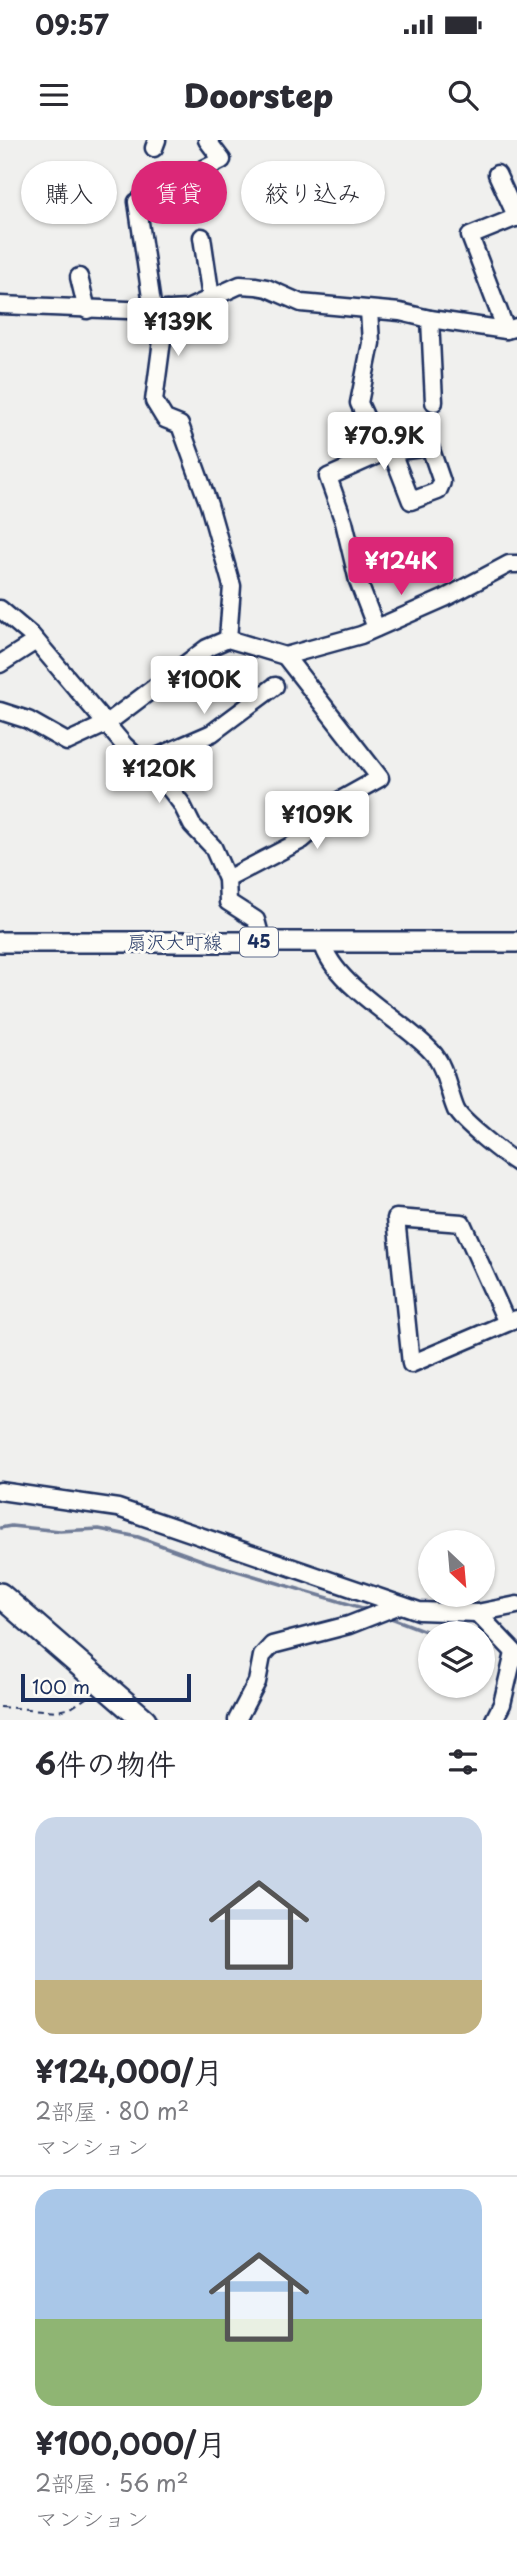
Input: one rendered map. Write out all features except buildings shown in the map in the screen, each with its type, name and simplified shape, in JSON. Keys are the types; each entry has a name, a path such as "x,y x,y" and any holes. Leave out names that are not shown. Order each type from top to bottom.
{"highway":[{"path":"0,1595 144,1720"}],"main road":[{"name":"扇沢大町線","path":"0,942 517,942"}],"street":[{"path":"207,140 222,160 137,202 159,311 154,401 165,419 180,425 222,544 233,586 228,639"},
{"path":"497,174 517,217 470,236 511,329"},
{"path":"202,237 211,298"},
{"path":"79,276 88,310"},
{"path":"0,306 88,310 187,309 240,285 267,288 301,303 400,312 430,319 511,329"},
{"path":"369,310 370,343 359,402 387,453 328,477 344,522 358,581 376,628"},
{"path":"430,319 434,402"},
{"path":"0,711 28,720 67,743 106,724 207,648 228,639 285,656 361,635 445,598 509,564 517,564"},
{"path":"0,610 36,641 106,724 167,785 181,803 192,825 213,847 227,879 228,902 256,919 262,942"},
{"path":"0,664 36,641"},
{"path":"227,879 302,840 316,828 337,802 380,778 285,656"},
{"path":"143,763 212,733 275,686"},
{"path":"322,942 328,960 345,977 434,1053 458,1114 517,1163"},
{"path":"397,1218 463,1223 512,1321 411,1364 397,1218"},
{"path":"0,1491 118,1508 419,1611 440,1614 477,1613 517,1605"},
{"path":"237,1720 257,1682 262,1656 272,1645 349,1625 400,1605"},
{"path":"477,1613 515,1654 502,1704 494,1720"}],"path":[{"path":"0,1707 44,1711 71,1708 104,1685"}],"waterway":[{"path":"0,1528 11,1526 60,1531 99,1529 138,1537 207,1562 369,1610"},
{"path":"386,1616 428,1632 482,1632 509,1657"}]}
